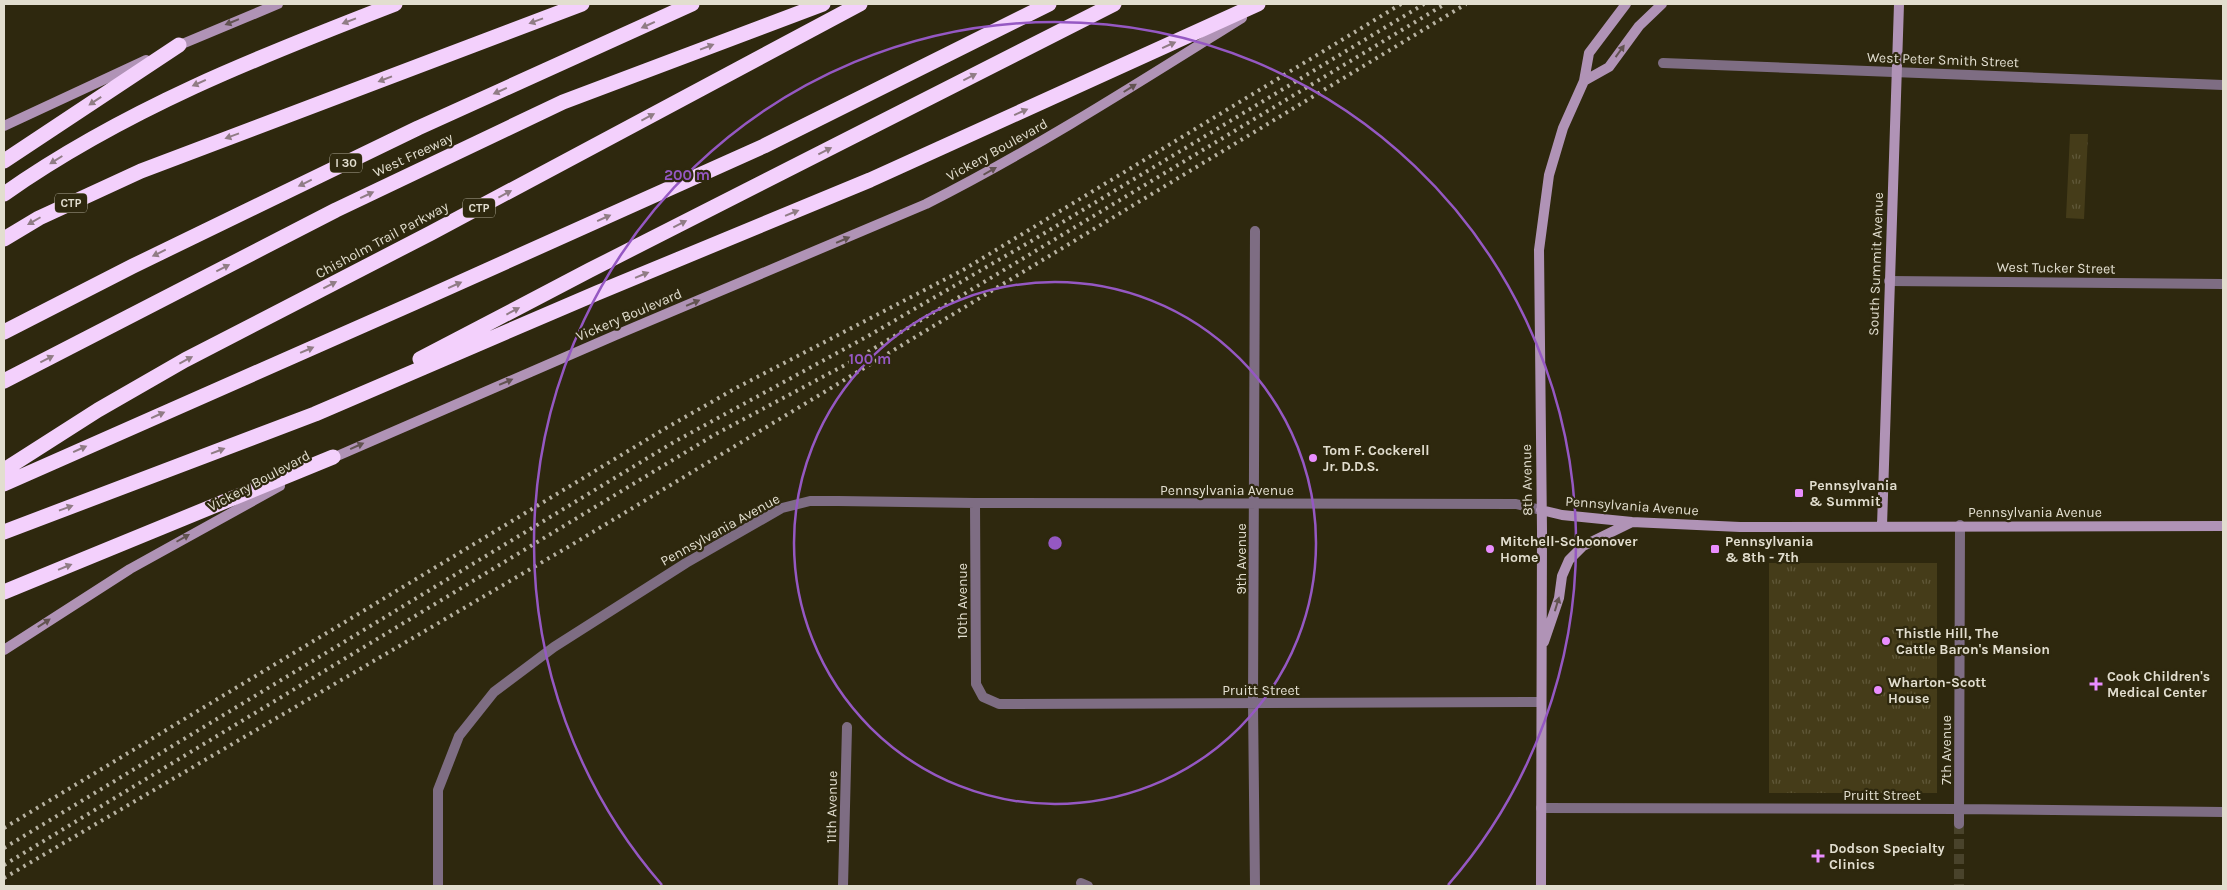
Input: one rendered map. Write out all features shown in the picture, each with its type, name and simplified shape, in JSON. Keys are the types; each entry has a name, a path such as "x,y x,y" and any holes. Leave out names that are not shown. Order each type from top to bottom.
{"highway":[{"path":"4,194 71,150 171,96 257,58 395,4"},
{"name":"CTP","path":"4,239 39,218 141,171 582,4"},
{"name":"West Freeway","path":"4,332 134,266 418,128 692,4"},
{"name":"West Freeway","path":"4,381 336,210 563,102 823,4"},
{"name":"Chisholm Trail Parkway","path":"4,470 98,410 185,360 431,233 860,4"},
{"path":"4,484 764,146 1049,4"},
{"path":"315,414 590,270 1114,4"},
{"path":"4,532 315,414 596,293 870,180 1258,4"},
{"path":"4,161 179,45"},
{"path":"4,592 332,457"}],"main road":[{"path":"4,126 179,45 278,4"},
{"name":"Vickery Boulevard","path":"4,650 130,569 200,528 332,457 616,335 903,216 972,181 1093,112 1264,4"},
{"name":"8th Avenue","path":"1541,886 1542,650 1539,260 1541,226 1549,175 1562,128 1584,81 1589,53 1626,4"},
{"path":"1584,81 1609,67 1640,26 1662,4"},
{"name":"South Summit Avenue","path":"1882,526 1899,4"},
{"name":"Pennsylvania Avenue","path":"1541,510 1562,515 1632,522 1740,527 1960,525 2223,526"},
{"path":"1542,650 1559,598 1562,576 1569,560 1582,546 1632,522"}],"street":[{"name":"West Peter Smith Street","path":"1663,63 2223,85"},
{"name":"9th Avenue","path":"1255,231 1253,704 1255,886"},
{"name":"West Tucker Street","path":"1889,281 2223,284"},
{"name":"Pennsylvania Avenue","path":"438,886 438,790 459,736 494,692 554,647 686,563 782,508 810,501 1516,504 1541,510"},
{"name":"10th Avenue","path":"975,503 976,684 983,697"},
{"name":"7th Avenue","path":"1959,824 1960,525"},
{"name":"Pruitt Street","path":"983,697 998,704 1541,702"},
{"name":"11th Avenue","path":"843,886 847,727"},
{"name":"Pruitt Street","path":"1541,808 2223,812"}],"green space":[{"path":"2070,134 2088,134 2084,219 2066,218"},
{"path":"1769,563 1937,563 1937,793 1769,793"}],"tunnel":[{"path":"1959,824 1959,886"}],"railway":[{"path":"4,828 666,428 736,388 963,270 1401,4"},
{"path":"4,848 674,442 868,336 1033,240 1424,4"},
{"path":"4,865 714,435 858,358 1445,4"},
{"path":"4,878 573,544 1466,4"}],"place":[{"name":"Tom F. Cockerell Jr. D.D.S.","path":"1313,458"},
{"name":"Pennsylvania & Summit","path":"1799,493"},
{"name":"Mitchell-Schoonover Home","path":"1490,549"},
{"name":"Pennsylvania & 8th - 7th","path":"1715,549"},
{"name":"Thistle Hill, The Cattle Baron's Mansion","path":"1886,641"},
{"name":"Cook Children's Medical Center","path":"2096,684"},
{"name":"Wharton-Scott House","path":"1878,690"},
{"name":"Dodson Specialty Clinics","path":"1818,856"}]}
